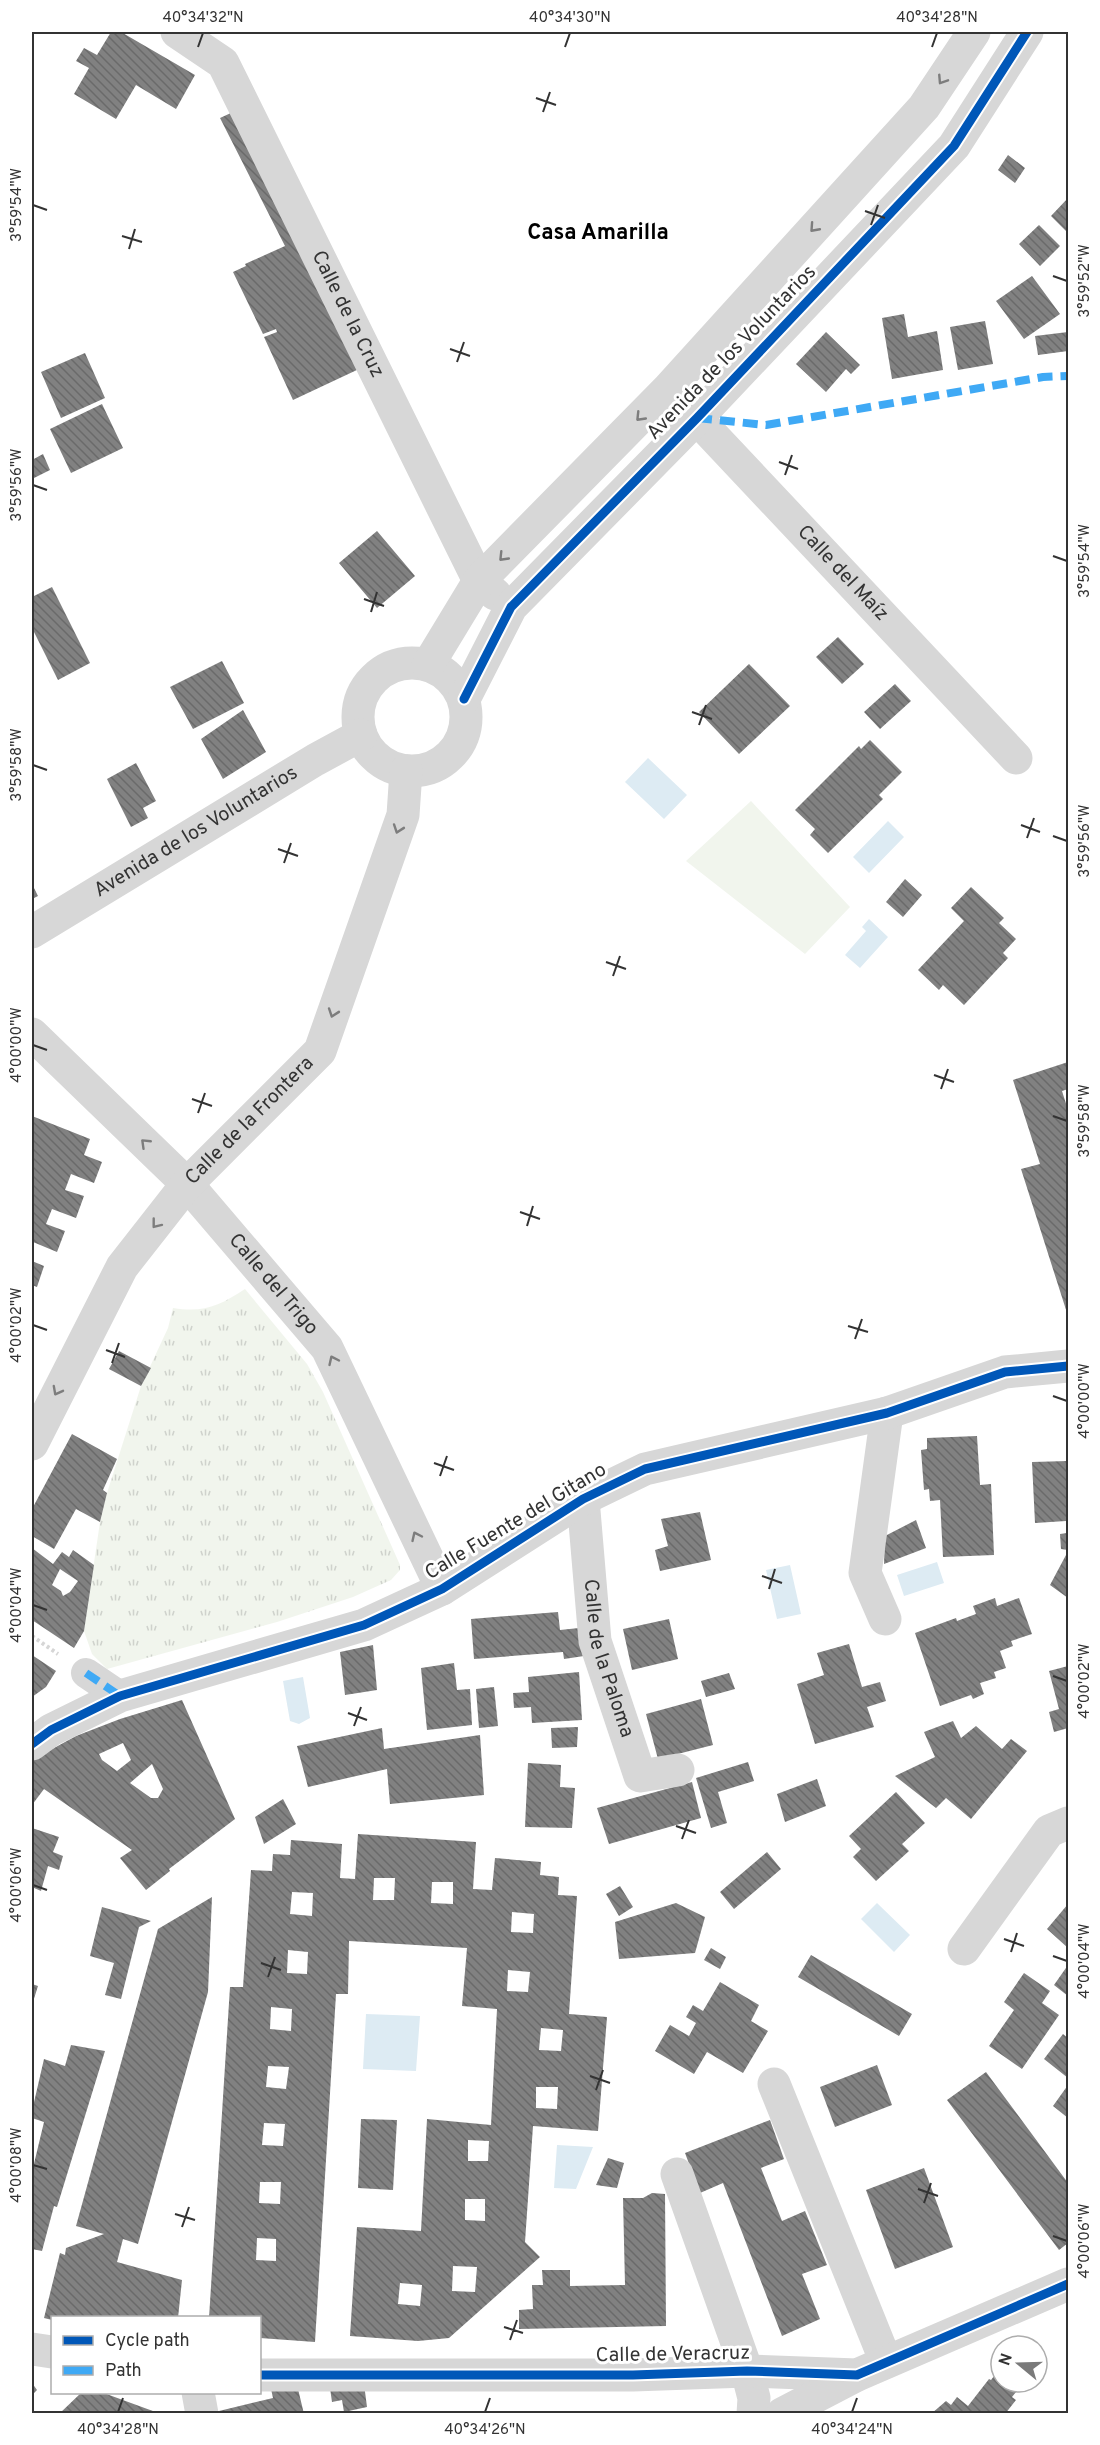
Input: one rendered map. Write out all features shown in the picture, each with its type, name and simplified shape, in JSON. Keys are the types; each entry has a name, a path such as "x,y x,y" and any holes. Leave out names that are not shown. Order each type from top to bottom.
{"street":[{"name":"Calle de la Cruz","path":"177,32 223,63 479,581 511,607"},
{"name":"Avenida de los Voluntarios","path":"429,665 479,581 668,389 924,107 974,32"},
{"name":"Avenida de los Voluntarios","path":"464,699 511,607 696,418 954,146 1027,32"},
{"name":"Calle del Maíz","path":"668,389 1016,758"},
{"path":"405,663 429,665 450,677 464,699 466,726 455,751 434,768 406,771 387,766 371,753 361,735 358,711 366,689 382,672 405,663"},
{"name":"Avenida de los Voluntarios","path":"32,932 315,760 361,735"},
{"name":"Calle de la Frontera","path":"32,1444 122,1266 187,1184 320,1051 403,815 406,771"},
{"name":"Calle del Trigo","path":"32,1034 187,1184 327,1348 442,1589"},
{"name":"Calle Fuente del Gitano","path":"32,1744 51,1730 120,1695 364,1625 442,1589 583,1499 645,1469 887,1413 1005,1372 1068,1366"},
{"path":"885,1619 865,1573 887,1413"},
{"name":"Calle de la Paloma","path":"583,1499 595,1641 640,1776 678,1770"},
{"path":"86,1673 120,1695"},
{"path":"964,1949 1049,1831 1068,1823"},
{"path":"774,2084 872,2369"},
{"name":"Calle de Veracruz","path":"677,2174 747,2371 754,2398 753,2414"},
{"name":"Calle de Veracruz","path":"782,2414 872,2369 1068,2284"},
{"path":"32,2349 51,2352"},
{"name":"Calle de Veracruz","path":"261,2375 633,2374 872,2369"},
{"path":"198,2394 202,2414"}],"green space":[{"path":"751,801 850,907 805,954 686,861"},
{"path":"245,1289 307,1364 323,1392 400,1565 400,1570 391,1580 353,1597 277,1622 107,1669 92,1654 84,1631 100,1522 141,1386 168,1328 173,1308 194,1310 211,1307"}],"shaded area":[{"path":"648,758 687,795 664,819 625,782"},
{"path":"888,821 904,837 869,873 853,857"},
{"path":"869,919 888,937 860,968 845,955 866,931 862,927"},
{"path":"937,1562 944,1583 904,1596 897,1575"},
{"path":"790,1565 801,1614 777,1619 766,1570"},
{"path":"303,1677 310,1718 299,1724 290,1721 283,1681"},
{"path":"877,1903 910,1935 894,1952 861,1919"},
{"path":"366,2014 420,2016 416,2071 363,2069"},
{"path":"557,2145 593,2147 576,2189 554,2188"}],"building":[{"path":"111,32 121,32 195,75 176,109 136,85 116,119 74,94 89,68 76,61 84,48 97,55"},
{"path":"233,112 359,369 293,400 264,337 277,332 276,329 263,334 233,272 285,246 220,118"},
{"path":"1008,155 1025,168 1015,183 998,170"},
{"path":"1068,198 1068,233 1051,216"},
{"path":"1039,225 1060,246 1040,266 1019,244"},
{"path":"1032,276 1060,314 1024,339 996,301"},
{"path":"904,314 908,337 937,331 943,370 892,379 882,318"},
{"path":"985,321 993,364 958,370 950,327"},
{"path":"826,332 860,365 851,374 846,369 826,392 796,364"},
{"path":"1068,332 1068,351 1038,355 1035,336"},
{"path":"85,353 105,398 61,418 41,372"},
{"path":"102,404 123,448 71,473 50,429"},
{"path":"43,454 50,470 32,479 32,460"},
{"path":"377,531 415,576 377,608 339,563"},
{"path":"52,587 90,663 58,680 32,628 32,597"},
{"path":"838,637 864,664 842,684 816,657"},
{"path":"222,661 244,703 193,729 170,687"},
{"path":"749,664 790,706 739,754 699,712"},
{"path":"895,684 911,701 880,729 864,712"},
{"path":"243,710 266,752 223,779 201,739"},
{"path":"870,740 902,772 879,795 883,799 828,853 810,835 815,829 795,810 859,746 861,749"},
{"path":"136,763 156,801 143,808 148,818 131,827 107,779"},
{"path":"905,879 922,895 903,917 886,902"},
{"path":"32,884 38,896 32,899"},
{"path":"971,887 1004,918 999,923 1016,939 1003,953 1008,958 964,1005 943,985 939,990 918,970 964,921 951,908"},
{"path":"1068,1062 1068,1089 1062,1091 1068,1110 1068,1316 1021,1169 1040,1164 1013,1080"},
{"path":"32,1116 90,1139 84,1155 102,1162 94,1183 71,1174 65,1190 84,1196 76,1218 52,1209 46,1224 65,1231 57,1252 33,1242 32,1247"},
{"path":"32,1261 44,1266 37,1287 32,1285"},
{"path":"119,1351 151,1368 141,1386 109,1369"},
{"path":"72,1434 117,1459 103,1490 107,1493 100,1522 76,1509 54,1549 32,1536 32,1509"},
{"path":"977,1436 980,1485 991,1484 994,1555 943,1557 940,1500 930,1501 929,1489 924,1490 921,1450 927,1449 927,1438"},
{"path":"1068,1461 1068,1550 1061,1549 1060,1534 1067,1533 1066,1521 1035,1523 1032,1462"},
{"path":"700,1512 711,1560 660,1571 655,1550 668,1546 661,1519"},
{"path":"916,1520 926,1548 884,1564 885,1536"},
{"path":"32,1548 53,1564 62,1552 69,1557 73,1550 94,1565 84,1631 74,1648 32,1620","holes":["60,1569 78,1581 70,1592 63,1596 61,1591 52,1585"]},
{"path":"1066,1555 1068,1556 1068,1598 1050,1585"},
{"path":"995,1598 997,1606 1019,1598 1032,1634 1011,1641 1013,1646 1000,1651 1006,1668 994,1672 996,1678 980,1683 984,1694 973,1699 971,1695 940,1706 915,1633 956,1618 957,1621 976,1614 973,1606"},
{"path":"558,1612 560,1630 579,1628 584,1656 564,1659 563,1652 474,1659 471,1619"},
{"path":"669,1619 678,1659 632,1670 623,1629"},
{"path":"849,1644 862,1687 880,1682 886,1701 867,1707 874,1727 815,1744 797,1684 824,1675 817,1653"},
{"path":"373,1645 377,1690 345,1695 340,1652"},
{"path":"32,1655 56,1671 46,1687 32,1697"},
{"path":"454,1663 457,1690 470,1689 472,1725 427,1730 421,1668"},
{"path":"1068,1666 1068,1728 1054,1732 1049,1712 1059,1709 1049,1671"},
{"path":"579,1672 582,1720 532,1723 531,1707 514,1708 513,1693 529,1692 528,1677"},
{"path":"729,1673 735,1689 706,1697 701,1681"},
{"path":"494,1687 498,1726 479,1728 476,1689"},
{"path":"701,1699 713,1745 658,1759 646,1714"},
{"path":"182,1700 235,1819 169,1869 170,1871 146,1890 120,1858 132,1850 44,1789 32,1805 32,1760 76,1736 120,1719","holes":["123,1743 131,1760 117,1771 102,1760 99,1754","152,1764 163,1789 158,1798 151,1798 130,1783"]},
{"path":"953,1721 961,1738 976,1726 1002,1749 1011,1739 1027,1751 971,1819 946,1798 936,1808 895,1776 935,1757 924,1732"},
{"path":"578,1727 577,1747 552,1748 551,1728"},
{"path":"382,1728 384,1749 480,1735 484,1795 390,1804 387,1769 308,1787 297,1746"},
{"path":"748,1762 754,1781 718,1792 727,1823 711,1828 696,1778"},
{"path":"528,1763 561,1765 560,1787 575,1788 572,1828 525,1827"},
{"path":"817,1779 826,1806 785,1822 777,1794"},
{"path":"692,1782 701,1818 609,1844 597,1808"},
{"path":"896,1792 925,1823 902,1844 909,1851 876,1881 853,1857 861,1849 849,1836"},
{"path":"283,1799 296,1824 264,1844 255,1817"},
{"path":"32,1828 59,1837 53,1852 63,1856 59,1870 48,1866 41,1891 32,1887"},
{"path":"358,1834 476,1842 473,1889 492,1890 495,1858 541,1862 540,1875 559,1877 558,1895 577,1896 569,2014 607,2017 598,2131 533,2126 525,2242 540,2257 449,2338 418,2341 350,2336 357,2227 421,2231 427,2119 491,2125 497,2009 462,2006 467,1948 349,1941 348,1994 336,1994 315,2342 261,2338 261,2316 209,2316 230,1987 243,1987 251,1870 272,1871 273,1854 290,1855 291,1840 342,1844 340,1878 355,1879","holes":["374,1878 395,1878 394,1900 373,1900","432,1882 453,1882 453,1904 431,1903","292,1892 313,1893 312,1916 290,1914","512,1912 534,1914 533,1933 511,1932","288,1950 308,1952 307,1974 287,1973","508,1970 530,1972 528,1992 507,1991","271,2007 292,2009 291,2031 270,2029","541,2028 563,2030 561,2051 539,2050","268,2066 289,2067 286,2089 266,2087","536,2087 558,2087 557,2109 536,2108","264,2123 285,2124 283,2146 262,2145","468,2140 489,2141 488,2161 468,2161","260,2182 281,2182 280,2204 259,2203","465,2199 485,2199 485,2221 465,2220","257,2238 276,2239 276,2261 256,2260","453,2266 477,2267 475,2292 452,2291","400,2283 422,2285 420,2306 398,2304"]},
{"path":"767,1852 781,1869 734,1909 720,1892"},
{"path":"620,1886 633,1907 619,1916 606,1894"},
{"path":"212,1897 208,1992 138,2244 123,2239 117,2262 182,2280 178,2316 51,2316 51,2320 44,2318 60,2253 65,2255 66,2248 104,2234 76,2226 158,1929"},
{"path":"676,1903 705,1917 695,1953 619,1959 615,1922"},
{"path":"1068,1904 1068,1948 1047,1929"},
{"path":"102,1907 151,1921 139,1927 121,1999 105,1995 114,1963 90,1956"},
{"path":"711,1948 726,1957 720,1969 704,1960"},
{"path":"811,1955 912,2014 899,2036 798,1977"},
{"path":"1068,1965 1068,1996 1054,1985"},
{"path":"1024,1973 1050,1991 1042,2003 1059,2015 1022,2069 989,2046 1014,2010 1004,2002"},
{"path":"720,1982 759,2005 751,2021 768,2031 743,2073 707,2052 694,2074 655,2051 670,2025 689,2036 696,2023 686,2017 693,2005 703,2011"},
{"path":"32,1984 38,1986 32,2005"},
{"path":"1063,2034 1068,2038 1068,2078 1044,2059"},
{"path":"71,2045 105,2051 57,2207 54,2206 42,2251 32,2249 32,2172 44,2122 32,2118 32,2111 44,2059 65,2066"},
{"path":"877,2065 892,2105 835,2127 820,2087"},
{"path":"986,2072 1068,2183 1068,2243 1059,2250 947,2100"},
{"path":"1068,2085 1068,2118 1053,2106"},
{"path":"361,2119 397,2120 393,2190 358,2188"},
{"path":"770,2120 784,2159 761,2168 782,2221 805,2211 827,2265 802,2274 820,2319 782,2336 723,2183 700,2193 685,2153"},
{"path":"608,2158 624,2163 617,2188 596,2185"},
{"path":"924,2168 953,2247 895,2269 866,2190"},
{"path":"652,2193 665,2194 666,2326 519,2329 519,2310 533,2309 532,2285 543,2285 542,2270 570,2270 570,2286 625,2285 623,2198 643,2198"},
{"path":"989,2379 989,2394 1014,2394 1012,2397 1016,2400 1005,2414 931,2414 946,2401 951,2405 957,2397 968,2406"},
{"path":"32,2383 37,2390 32,2395"},
{"path":"364,2384 367,2407 344,2412 342,2400 332,2402 330,2388"},
{"path":"271,2389 298,2389 304,2414 219,2414 219,2411 273,2398"},
{"path":"80,2394 106,2394 161,2414 59,2414"}],"marked path":[{"path":"697,418 766,425 1043,377 1068,376"},
{"path":"86,1673 120,1696"}],"cycle path":[{"path":"464,699 511,607 697,418 954,146 1027,32"},
{"path":"32,1744 51,1730 120,1696 364,1625 442,1589 583,1499 645,1469 887,1413 1005,1372 1068,1366"},
{"path":"261,2375 633,2375 747,2371 857,2375 1068,2284"}],"district":[{"name":"Casa Amarilla","path":"598,233"}]}
